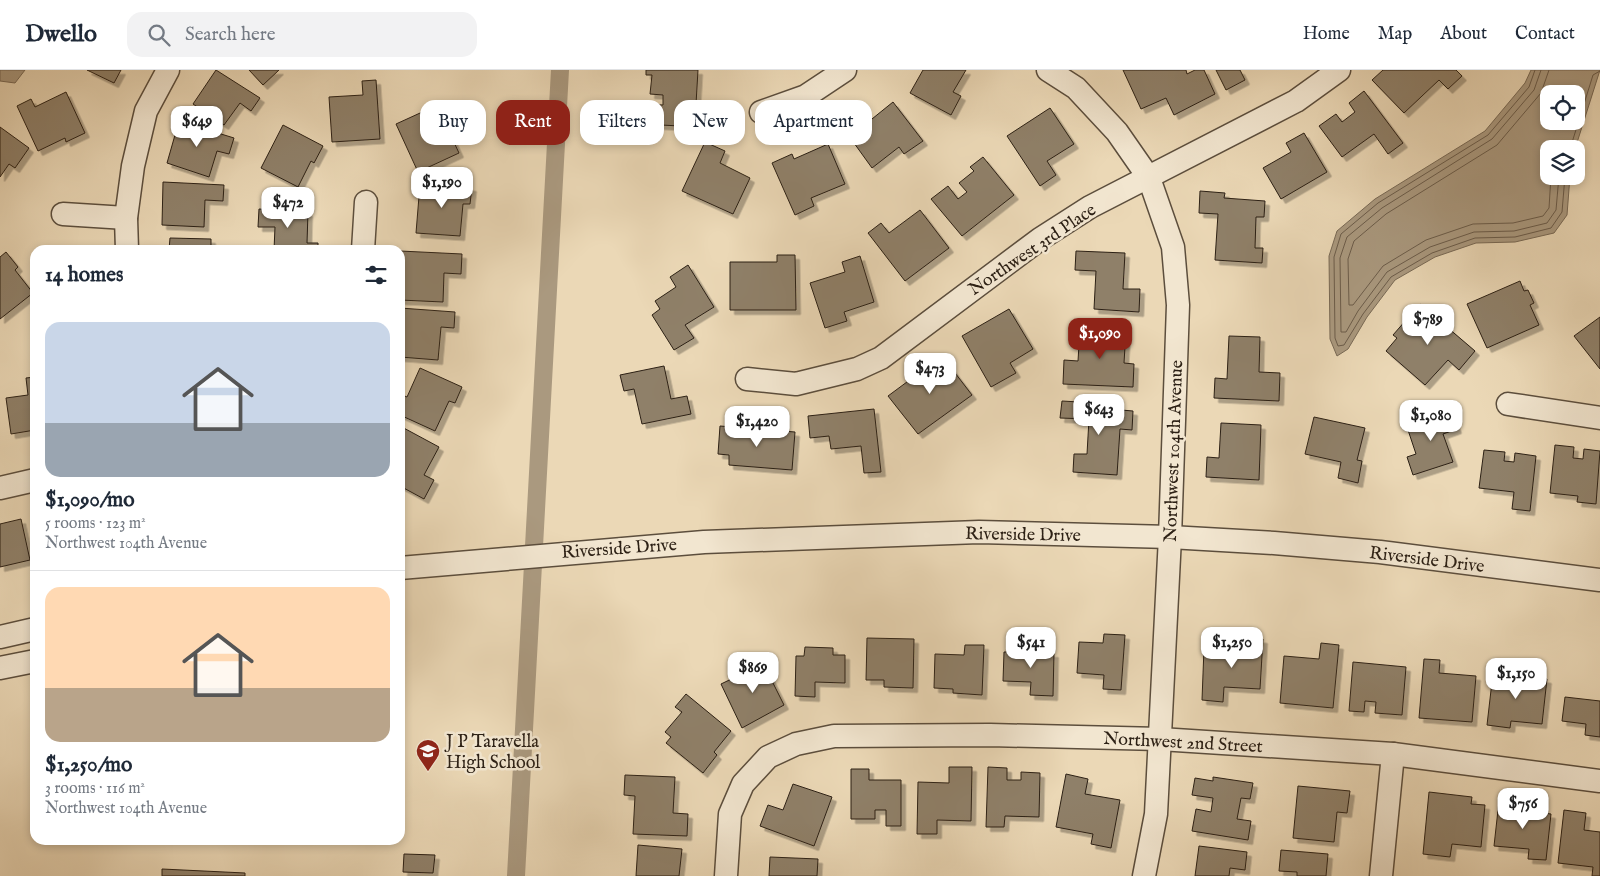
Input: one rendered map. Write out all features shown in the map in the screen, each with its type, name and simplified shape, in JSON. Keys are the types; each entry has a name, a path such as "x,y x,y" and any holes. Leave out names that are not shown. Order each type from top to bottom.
{"street":[{"path":"127,245 126,218 133,166 146,111 168,70"},
{"path":"795,100 806,96 845,70"},
{"name":"Northwest 104th Avenue","path":"1048,70 1076,88 1117,132 1149,178 1173,247 1178,305 1170,537 1156,814 1144,876"},
{"name":"Northwest 3rd Place","path":"747,379 796,384 823,379 857,369 880,358 1040,239 1090,207 1296,101 1339,70"},
{"path":"363,245 366,202"},
{"path":"63,214 126,218"},
{"path":"1508,404 1600,418"},
{"path":"0,488 30,481"},
{"name":"Riverside Drive","path":"405,568 580,551 714,541 979,532 1170,537 1274,543 1380,552 1600,580"},
{"name":"Riverside Drive","path":"405,576 445,565"},
{"path":"0,637 30,630"},
{"path":"0,668 30,662"},
{"name":"Northwest 2nd Street","path":"726,876 730,814 743,784 768,757 796,744 834,736 990,735 1160,739 1393,754 1600,781"},
{"path":"1381,876 1393,754"}],"water":[{"path":"0,70 25,70 15,83 0,81"},
{"path":"1531,70 1600,70 1585,117 1585,85 1540,85 1540,130 1581,130 1578,140 1540,140 1540,185 1569,185 1567,215 1554,233 1515,242 1476,243 1435,257 1395,280 1367,317 1348,349 1337,356 1330,339 1329,256 1337,231 1375,199 1485,131 1525,83"}],"building":[{"path":"87,70 121,70 114,83"},
{"path":"216,70 260,98 251,111 240,103 224,125 193,104"},
{"path":"249,70 279,70 263,85"},
{"path":"646,70 698,70 696,100 674,100 674,126 664,125 663,95 650,94 652,75 646,75"},
{"path":"923,70 966,70 953,92 961,96 951,115 910,93"},
{"path":"1123,70 1186,70 1187,74 1195,70 1204,70 1215,94 1174,115 1166,98 1141,109"},
{"path":"1216,70 1240,70 1245,80 1226,90"},
{"path":"1383,70 1456,70 1462,76 1448,89 1439,80 1404,113 1372,80"},
{"path":"376,80 380,139 332,142 329,97 363,95 362,81"},
{"path":"1364,91 1403,143 1388,154 1374,134 1342,157 1319,126 1336,114 1342,122 1355,112 1349,103"},
{"path":"66,92 85,133 66,142 65,138 38,151 17,106 31,99 35,107"},
{"path":"893,102 923,141 904,154 899,147 872,168 855,145 872,145 872,119"},
{"path":"1050,108 1074,144 1047,161 1056,175 1040,186 1007,136"},
{"path":"420,113 420,145 455,145 459,153 418,172 396,124"},
{"path":"179,121 234,138 229,154 217,151 209,177 167,163"},
{"path":"283,125 323,146 314,163 311,161 298,187 261,168"},
{"path":"0,127 29,148 15,168 9,164 0,177"},
{"path":"1304,133 1327,172 1281,199 1263,168 1291,152 1286,143"},
{"path":"704,145 712,145 725,151 720,163 750,178 733,214 682,191"},
{"path":"828,145 845,184 811,198 814,206 795,215 772,163 792,154 794,159"},
{"path":"983,157 1014,195 962,236 931,199 948,186 958,199 967,192 959,183 974,171 970,167"},
{"path":"163,182 224,185 223,201 205,200 204,227 162,225"},
{"path":"420,184 472,187 470,204 463,204 460,236 416,233"},
{"path":"1200,191 1225,193 1224,198 1265,201 1264,217 1256,217 1255,248 1263,248 1262,263 1215,260 1218,214 1199,213"},
{"path":"259,209 308,212 307,243 318,243 318,245 274,245 275,227 258,227"},
{"path":"920,210 949,248 905,281 868,233 881,223 889,233"},
{"path":"170,238 211,239 211,245 169,245"},
{"path":"405,251 462,254 461,274 444,273 443,302 405,300"},
{"path":"1076,251 1125,253 1123,289 1140,289 1139,312 1094,309 1096,271 1075,270"},
{"path":"6,252 18,267 15,270 30,289 30,295 0,319 0,257"},
{"path":"777,255 795,255 796,310 730,310 730,262 777,262"},
{"path":"860,256 874,302 844,312 847,321 825,328 810,283 845,272 842,262"},
{"path":"688,265 714,307 685,325 694,338 674,350 652,315 660,309 655,301 676,287 670,277"},
{"path":"1520,281 1524,291 1528,290 1534,303 1530,305 1539,325 1487,348 1467,304"},
{"path":"1420,304 1475,351 1459,370 1448,360 1425,385 1386,351 1397,338 1393,335"},
{"path":"405,308 455,312 454,328 441,327 438,360 405,357"},
{"path":"1009,309 1033,349 1010,363 1016,373 991,387 962,336"},
{"path":"1600,317 1600,369 1574,336"},
{"path":"1080,328 1126,330 1124,363 1134,364 1133,387 1063,384 1064,360 1078,361"},
{"path":"1229,336 1260,337 1259,372 1280,373 1279,401 1214,398 1215,378 1227,379"},
{"path":"942,356 972,395 918,434 888,396"},
{"path":"664,366 671,399 687,396 691,414 642,424 634,389 624,391 620,375"},
{"path":"420,368 462,387 455,403 449,401 435,431 405,417 405,396 407,397"},
{"path":"26,378 30,378 30,431 11,434 6,398 28,395"},
{"path":"1062,401 1097,403 1097,408 1133,411 1132,430 1120,429 1117,475 1073,472 1074,454 1087,454 1089,419 1060,418"},
{"path":"874,409 881,472 864,473 861,446 831,449 829,436 810,438 808,416"},
{"path":"1450,410 1457,429 1443,434 1453,462 1413,475 1407,457 1416,454 1406,424"},
{"path":"1314,417 1365,428 1357,460 1362,461 1358,483 1338,478 1341,462 1305,454"},
{"path":"1221,423 1261,425 1259,480 1206,477 1207,457 1219,458"},
{"path":"720,426 795,432 792,470 729,465 729,455 718,454"},
{"path":"405,429 439,447 424,475 434,480 424,499 405,489"},
{"path":"1555,445 1574,447 1573,458 1583,459 1584,449 1600,451 1596,504 1577,502 1578,496 1550,493"},
{"path":"1484,450 1505,452 1504,461 1514,462 1515,453 1536,456 1530,511 1512,509 1514,492 1479,488"},
{"path":"21,519 30,560 0,567 0,524"},
{"path":"1104,634 1125,635 1121,690 1103,689 1104,675 1077,673 1079,642 1103,643"},
{"path":"867,638 914,639 913,688 884,687 884,680 866,680"},
{"path":"1243,638 1263,639 1260,689 1224,687 1223,702 1202,700 1204,648 1243,650"},
{"path":"1321,643 1339,645 1333,708 1280,703 1284,656 1319,659"},
{"path":"965,645 984,645 982,695 953,693 953,689 934,688 935,654 964,655"},
{"path":"1016,645 1043,646 1043,653 1054,653 1053,696 1030,695 1031,682 1003,681 1004,652 1015,652"},
{"path":"805,647 833,648 833,655 845,655 845,683 815,682 815,697 795,696 796,656 804,656"},
{"path":"760,657 784,705 742,728 721,684 748,671 744,665"},
{"path":"1424,659 1440,660 1439,673 1476,676 1472,722 1419,718"},
{"path":"1353,662 1406,667 1402,715 1375,713 1376,702 1365,701 1364,712 1349,711"},
{"path":"1493,673 1547,679 1542,724 1511,721 1510,728 1487,725"},
{"path":"686,694 731,731 714,752 717,755 703,773 666,743 671,737 665,732 682,712 675,707"},
{"path":"1565,697 1600,701 1600,737 1585,735 1586,724 1562,721"},
{"path":"949,767 972,767 971,821 937,820 937,834 917,834 918,782 949,783"},
{"path":"988,767 1007,768 1007,780 1021,780 1021,772 1040,773 1039,817 1005,816 1004,827 986,827"},
{"path":"851,769 869,769 869,780 901,780 901,826 886,826 886,810 875,810 875,819 851,819"},
{"path":"1066,774 1088,779 1085,794 1120,800 1111,848 1091,844 1093,834 1056,827"},
{"path":"625,775 675,777 673,813 688,814 687,836 633,834 635,796 624,795"},
{"path":"1213,777 1253,783 1250,799 1241,798 1237,819 1251,821 1248,840 1192,831 1196,809 1211,812 1213,798 1192,795 1195,778 1213,781"},
{"path":"793,784 832,797 814,846 760,826 768,805 783,810"},
{"path":"1298,786 1350,791 1347,813 1337,812 1334,842 1293,838"},
{"path":"1429,792 1472,797 1471,804 1485,805 1481,847 1452,844 1450,857 1423,854"},
{"path":"1499,801 1519,803 1518,810 1551,814 1546,860 1528,859 1529,849 1494,846"},
{"path":"1564,810 1586,813 1584,830 1600,832 1600,876 1592,876 1593,867 1558,863"},
{"path":"638,845 682,849 679,876 636,876"},
{"path":"1199,846 1247,852 1245,870 1230,868 1229,876 1195,876"},
{"path":"1281,850 1328,854 1326,876 1297,876 1297,872 1279,871"},
{"path":"404,854 435,855 433,873 403,872"},
{"path":"770,857 818,859 817,876 769,876"},
{"path":"162,869 245,873 245,876 162,876"}],"waterway":[{"path":"516,876 560,70"}],"place":[{"name":"J P Taravella High School","path":"428,772"}]}
